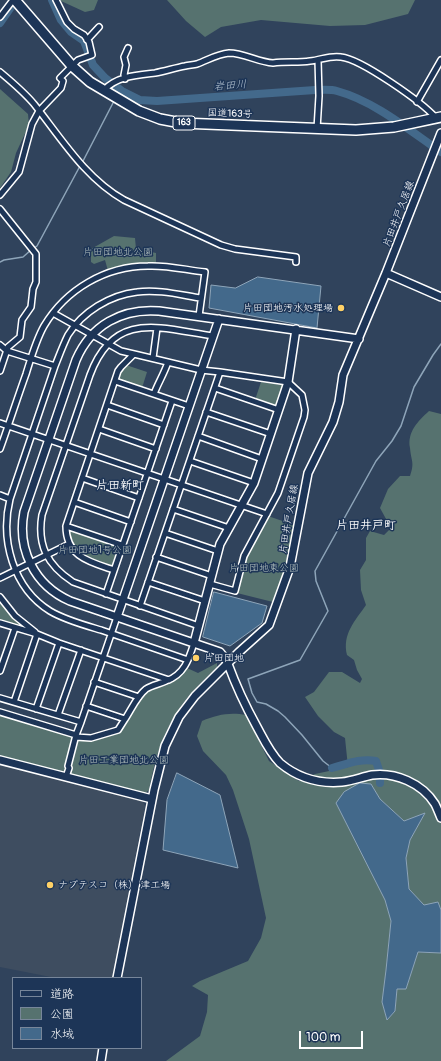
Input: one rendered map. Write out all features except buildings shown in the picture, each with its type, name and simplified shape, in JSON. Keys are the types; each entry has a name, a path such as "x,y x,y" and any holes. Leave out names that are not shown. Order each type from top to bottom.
{"highway":[{"name":"国道163号","path":"15,1 72,66 85,78 106,87 139,111 169,121 214,125 362,130 394,127 438,118"}],"street":[{"path":"0,195 19,172 32,124 39,111 60,88 63,81 60,78 78,60 92,55 84,35 74,29 67,22 56,0"},
{"path":"0,17 15,1"},
{"path":"87,40 99,27"},
{"path":"125,78 124,74 126,65 124,57 128,48"},
{"path":"106,87 116,81 135,75 156,73 196,64 216,56 230,53 240,54 267,63 300,62 335,56 350,59 370,70 438,118"},
{"path":"318,60 318,129"},
{"path":"417,102 441,60"},
{"path":"0,72 25,95 84,168 113,194 193,233 222,245 235,249 296,257 296,262"},
{"name":"片田井戸久居線","path":"117,977 162,754 176,723 195,696 239,652 269,625 290,567 308,473 333,422 339,402 343,375 386,273 441,133"},
{"path":"0,209 36,254 36,282 33,288 31,307 22,320 20,337 8,347 0,371"},
{"path":"0,449 39,336 52,313 72,293 89,281 114,271 134,266 154,266 205,272 199,316"},
{"path":"386,273 441,297"},
{"path":"188,660 62,617 50,611 29,593 14,571 7,550 4,530 10,499 55,366 64,344 75,326 90,312 102,304 130,293 154,292 201,298"},
{"path":"359,339 296,329 147,310 120,315 109,321 91,335 76,360 23,518 22,536 30,563 42,580 60,596 70,601 220,652 228,664 266,745 275,757 287,768 305,778 318,782 344,782 371,775 403,778 420,789 434,803 441,818"},
{"path":"52,313 121,351 202,370 288,382 302,395 305,414 278,493 244,556 235,591 210,584"},
{"path":"66,777 76,736 94,682 219,319"},
{"path":"199,626 85,587 66,578 60,574 43,549 41,534 42,515 93,365 100,352 107,344 121,334 135,328 157,328 213,336"},
{"path":"153,358 157,328"},
{"path":"0,712 76,736 91,738 118,730 139,697 149,687 169,680 181,672 186,665 194,643 220,544 254,483 271,434 288,382 296,329"},
{"path":"0,345 7,351 55,366"},
{"path":"114,570 82,558 75,552 67,537 66,526 115,381 121,367 134,354"},
{"path":"154,394 168,362"},
{"path":"140,606 220,372"},
{"path":"115,381 189,406"},
{"path":"215,388 279,410"},
{"path":"106,594 172,401"},
{"path":"107,405 164,425"},
{"path":"206,412 271,434"},
{"path":"0,423 267,514"},
{"path":"99,429 156,449"},
{"path":"198,436 262,458"},
{"path":"190,461 254,483"},
{"path":"82,478 139,498"},
{"path":"0,495 10,499"},
{"path":"74,502 131,522"},
{"path":"173,509 229,528"},
{"path":"66,526 122,545"},
{"path":"165,533 218,552"},
{"path":"0,578 70,544"},
{"path":"156,557 212,576"},
{"path":"148,582 206,601"},
{"path":"0,598 15,616 37,634"},
{"path":"0,623 37,634 59,643 169,680"},
{"path":"0,671 15,628"},
{"path":"14,702 37,634"},
{"path":"36,709 59,643"},
{"path":"58,715 80,650"},
{"path":"94,682 139,697"},
{"path":"0,698 81,722"},
{"path":"86,706 125,719"},
{"path":"0,760 152,799"},
{"path":"101,1061 104,1049"}],"shaded area":[{"path":"0,762 142,799 145,806 112,977 51,977 0,967"}],"green space":[{"path":"61,0 98,0 94,10 85,12"},
{"path":"167,0 415,0 408,14 365,25 330,26 261,20 221,27 205,37 186,21"},
{"path":"0,89 28,114 29,125 16,153 11,172 0,188"},
{"name":"片田団地北公園","path":"114,236 135,238 136,249 156,253 156,264 134,265 108,271 105,260 94,264 91,262 91,249"},
{"path":"126,365 147,372 142,388 119,380 118,378"},
{"path":"261,382 282,385 284,387 278,406 275,407 255,400"},
{"path":"429,411 441,414 441,910 438,902 424,906 409,889 406,858 410,840 424,814 404,821 380,799 370,784 360,783 385,900 391,921 382,1002 387,1020 395,1011 397,989 406,989 418,952 441,953 441,1061 166,1061 200,1036 207,1012 208,995 192,986 200,981 248,961 261,938 266,918 249,839 233,790 226,775 203,751 197,736 202,721 223,715 246,715 269,761 299,781 315,774 348,767 345,738 334,732 318,716 305,697 314,692 329,672 342,672 360,683 362,679 354,660 347,655 346,641 350,628 366,605 361,590 360,570 366,560 366,538 370,531 384,535 391,528 380,508 388,489 400,476 410,476 412,464 410,437 414,427"},
{"name":"片田団地東公園","path":"268,516 294,525 286,567 273,602 237,593 246,556"},
{"name":"片田団地1号公園","path":"70,530 118,546 119,549 114,565 111,567 84,556 79,552 71,540 68,532"},
{"path":"0,601 22,624 21,627 0,620"},
{"name":"片田工業団地北公園","path":"217,663 217,667 187,698 172,720 158,753 149,790 143,795 0,757 0,713 80,739 119,731 143,695 148,691 172,680 187,668 198,673"}],"water":[{"path":"258,277 321,286 317,328 209,308 211,285 235,288"},
{"path":"214,592 267,606 262,623 230,646 203,637"},
{"path":"177,773 220,795 238,868 163,850 167,800"},
{"path":"360,783 371,784 380,799 404,821 425,813 410,840 406,858 409,889 424,905 438,902 441,910 441,953 418,952 406,989 397,989 395,1011 387,1020 382,1002 391,921 385,900 336,803 344,792"}],"waterway":[{"name":"岩田川","path":"0,23 16,0"},
{"name":"岩田川","path":"52,0 61,20 71,32 84,41 93,65 105,78 122,91 140,100 157,101 334,90 351,96 378,109 441,152"},
{"name":"岩田川","path":"119,94 122,91"},
{"path":"82,163 114,101"},
{"path":"34,248 37,246 80,166"},
{"path":"0,262 23,257 31,250"},
{"path":"332,768 323,761 285,717 266,704 257,702 252,693 248,679 300,660 328,611 316,581 315,571 376,461 392,441 401,426 414,387 441,344"},
{"path":"332,768 354,762 370,760 376,761 379,770"},
{"path":"380,778 380,783"}],"place":[{"name":"片田団地汚水処理場","path":"341,308"},
{"name":"片田団地","path":"196,658"},
{"name":"ナブテスコ（株） 津工場","path":"50,885"}],"district":[{"name":"片田新町","path":"120,486"},
{"name":"片田井戸町","path":"366,526"}]}
